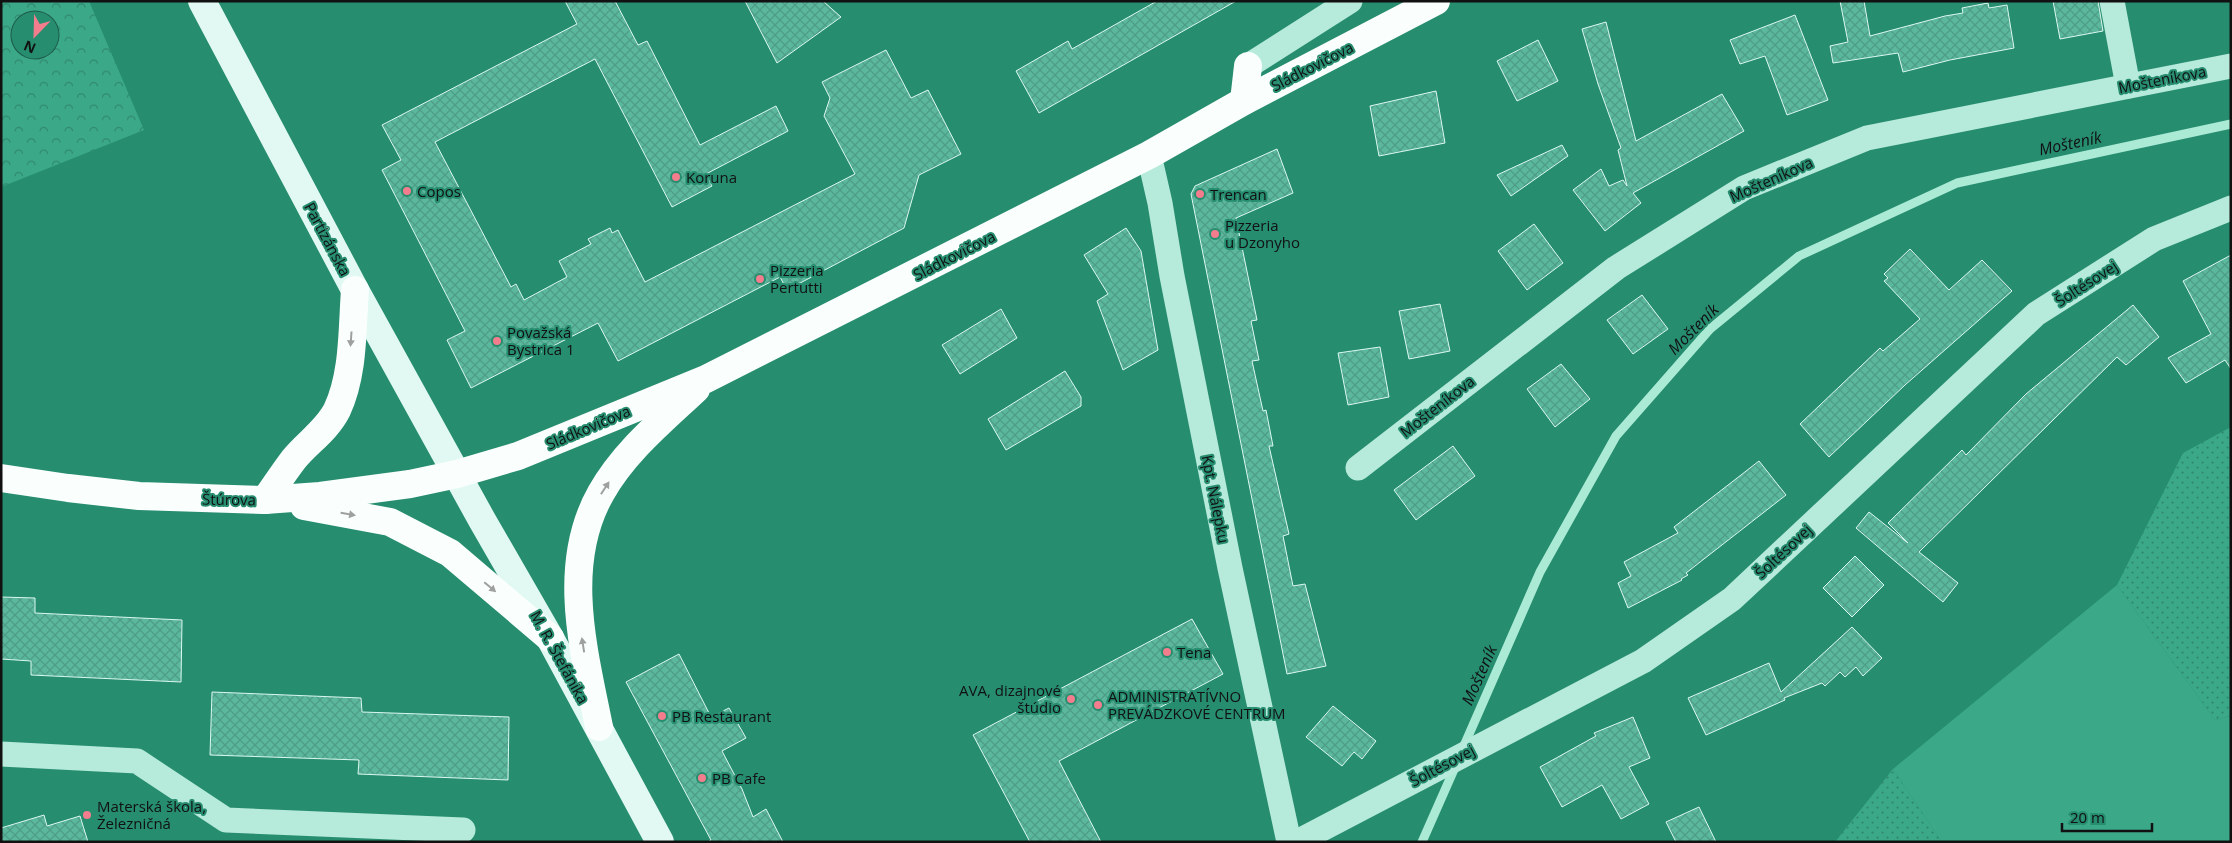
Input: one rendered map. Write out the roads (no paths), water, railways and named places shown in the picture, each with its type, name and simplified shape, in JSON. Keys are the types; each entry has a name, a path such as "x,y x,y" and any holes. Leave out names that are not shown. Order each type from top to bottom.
{"main road":[{"name":"Partizánska","path":"202,1 356,290 457,474"},
{"name":"Sládkovičova","path":"457,474 518,456 706,379 1148,155 1244,101 1436,1"},
{"path":"1244,101 1248,66"},
{"path":"356,290 350,359 336,412 312,442 295,458 265,500 390,522 450,553 550,638"},
{"path":"598,727 583,645 578,596 582,544 588,520 602,492 636,446 706,379"},
{"name":"Štúrova","path":"1,478 139,496 265,500 367,490 457,474"},
{"name":"M. R. Štefánika","path":"457,474 550,638 660,842"}],"street":[{"name":"Sládkovičova","path":"1248,66 1350,1"},
{"path":"2112,1 2128,86"},
{"name":"Mošteníkova","path":"1358,468 1616,268 1744,188 1867,138 2231,66"},
{"name":"Kpt. Nálepku","path":"1148,155 1160,203 1172,276 1228,558 1289,842"},
{"name":"Šoltésovej","path":"1297,842 1643,661 1732,599 2036,314 2154,239 2231,208"},
{"path":"1,754 137,761 226,820 463,830"}],"waterway":[{"name":"Mošteník","path":"1463,748 1540,572 1616,436 1710,329 1799,256 1957,183 2231,124"},
{"name":"Mošteník","path":"1422,842 1456,765"}],"place":[{"name":"Koruna","path":"676,177"},
{"name":"Copos","path":"407,191"},
{"name":"Trencan","path":"1200,194"},
{"name":"Pizzeria u Dzonyho","path":"1215,234"},
{"name":"Pizzeria Pertutti","path":"760,279"},
{"name":"Považská Bystrica 1","path":"497,341"},
{"name":"Tena","path":"1167,652"},
{"name":"AVA, dizajnové štúdio","path":"1071,699"},
{"name":"ADMINISTRATÍVNO PREVÁDZKOVÉ CENTRUM","path":"1098,705"},
{"name":"PB Restaurant","path":"662,716"},
{"name":"PB Cafe","path":"702,778"},
{"name":"Materská škola, Železničná","path":"87,815"}]}
